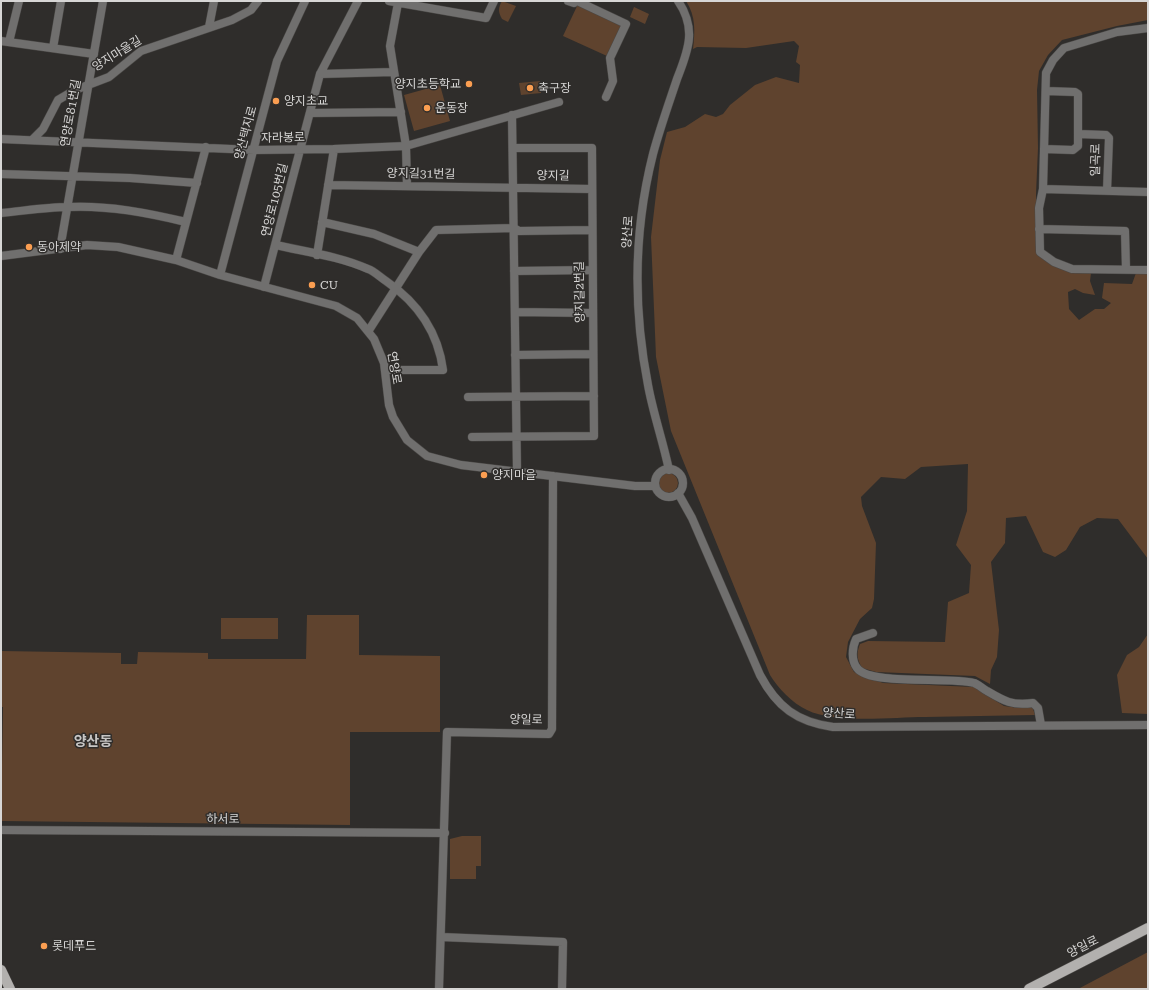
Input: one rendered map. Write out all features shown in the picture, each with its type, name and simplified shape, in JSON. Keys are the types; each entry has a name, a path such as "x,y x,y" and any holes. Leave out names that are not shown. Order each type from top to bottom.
{"main road":[{"name":"양일로","path":"1029,989 1148,928"},
{"path":"1,970 10,989"}],"street":[{"path":"19,1 5,41 94,54"},
{"path":"53,48 61,1"},
{"name":"연양로81번길","path":"60,249 103,1"},
{"path":"209,27 214,1"},
{"name":"양지마을길","path":"33,139 43,129 58,100 109,77 130,58 141,51 242,16 251,10 258,1"},
{"name":"양산택지로","path":"220,275 277,61 305,1"},
{"name":"연양로105번길","path":"264,287 320,74 358,1"},
{"path":"389,1 486,18 494,1"},
{"path":"568,1 574,3 576,1 626,24 610,58 613,81 606,97"},
{"name":"양산로","path":"669,470 653,410 642,353 638,290 640,227 648,178 663,119 688,46 689,27 678,1"},
{"path":"398,3 390,46 406,146 407,186"},
{"path":"1148,28 1117,32 1064,48 1053,60 1046,73 1043,189 1039,208 1040,252 1054,262 1072,269 1148,270"},
{"path":"320,74 393,72"},
{"path":"1044,149 1073,150 1078,146 1078,94 1076,92 1046,91"},
{"name":"자라봉로","path":"1,139 33,139 254,150 406,146 559,102"},
{"path":"310,114 401,112"},
{"path":"512,116 517,470"},
{"name":"일곡로","path":"1078,134 1106,135 1109,138 1107,191"},
{"path":"176,260 206,147"},
{"name":"양지길2번길","path":"513,148 592,148 594,436 516,436"},
{"path":"317,255 334,149"},
{"path":"1,174 130,178 197,183"},
{"name":"양지길31번길","path":"328,185 513,187"},
{"name":"양지길","path":"513,187 592,189"},
{"name":"일곡로","path":"1043,189 1148,192"},
{"path":"1,213 67,207 139,212 186,222"},
{"path":"322,222 374,234 419,252"},
{"path":"369,330 419,252 436,230 514,228 519,231 592,230"},
{"path":"1039,229 1125,231 1126,269"},
{"name":"연양로","path":"1,256 103,245 136,250 176,260 220,275 325,303 348,311 369,330 378,347 385,370 386,389 393,417 401,433 419,451 441,461 461,465 517,470 635,486 655,486"},
{"name":"연양로105번길","path":"276,245 339,260 369,269 406,295 427,322 440,352 443,370 385,370"},
{"path":"514,271 592,270"},
{"path":"515,312 593,312"},
{"path":"515,355 593,354"},
{"path":"468,397 594,396"},
{"path":"472,437 516,436"},
{"path":"669,470 677,473 682,479 682,488 674,496 666,497 660,494 655,486 658,474 669,470"},
{"name":"양일로","path":"440,989 447,732 549,734 552,729 553,476"},
{"name":"양산로","path":"678,493 692,518 760,675 774,698 794,715 813,724 833,727 1148,725"},
{"path":"874,633 856,639 853,646 853,660 857,669 873,677 974,683 1007,703 1022,705 1033,703 1038,708 1041,725"},
{"name":"하서로","path":"1,830 445,833"},
{"path":"441,936 563,942 562,989"}],"shaded area":[{"path":"502,1 516,6 508,22 502,19 500,14 499,8"},
{"path":"686,1 1148,1 1148,20 1062,40 1048,55 1039,71 1037,90 1038,148 1036,194 1037,254 1062,269 1091,273 1090,281 1095,295 1083,293 1075,289 1068,292 1069,309 1079,320 1095,309 1104,309 1111,303 1102,298 1104,283 1132,284 1136,273 1148,274 1148,559 1118,519 1097,518 1080,527 1066,550 1055,557 1043,552 1026,516 1006,518 1005,543 991,562 999,630 997,657 991,670 990,684 975,676 876,672 862,668 858,656 860,644 868,641 945,642 948,602 969,593 971,565 956,545 967,511 968,464 921,467 905,479 881,477 861,497 862,506 876,543 874,599 872,608 860,619 848,642 846,657 854,672 883,683 974,687 1004,706 1019,708 1032,706 1035,715 864,719 833,717 819,714 801,707 781,690 770,675 671,431 656,357 651,237 660,160 667,132 685,127 705,114 716,117 723,114 730,105 755,85 776,77 799,83 800,65 796,62 799,46 794,41 746,48 697,47 693,49 693,18 692,12"},
{"path":"578,4 622,25 607,56 563,36"},
{"path":"634,7 649,14 645,24 630,17"},
{"name":"축구장","path":"540,81 541,93 521,95 519,83"},
{"name":"운동장","path":"440,85 450,121 414,131 404,95"},
{"path":"668,473 675,476 678,483 675,490 668,493 661,490 658,483 661,476"},
{"path":"307,615 359,615 359,655 440,656 440,732 350,732 350,825 1,821 3,707 1,707 1,651 121,653 121,664 137,664 138,652 208,653 208,659 306,659"},
{"path":"221,618 278,618 278,639 221,639"},
{"path":"1148,634 1148,714 1122,713 1117,675 1127,655 1139,647"},
{"path":"462,836 481,836 481,866 476,866 476,879 450,879 450,839"},
{"path":"1148,952 1148,989 1078,989"}],"place":[{"name":"양지초등학교","path":"469,84"},
{"name":"축구장","path":"530,88"},
{"name":"양지초교","path":"276,101"},
{"name":"운동장","path":"427,108"},
{"name":"동아제약","path":"29,247"},
{"name":"CU","path":"312,285"},
{"name":"양지마을","path":"484,475"},
{"name":"롯데푸드","path":"44,946"}],"district":[{"name":"양산동","path":"93,742"}]}
